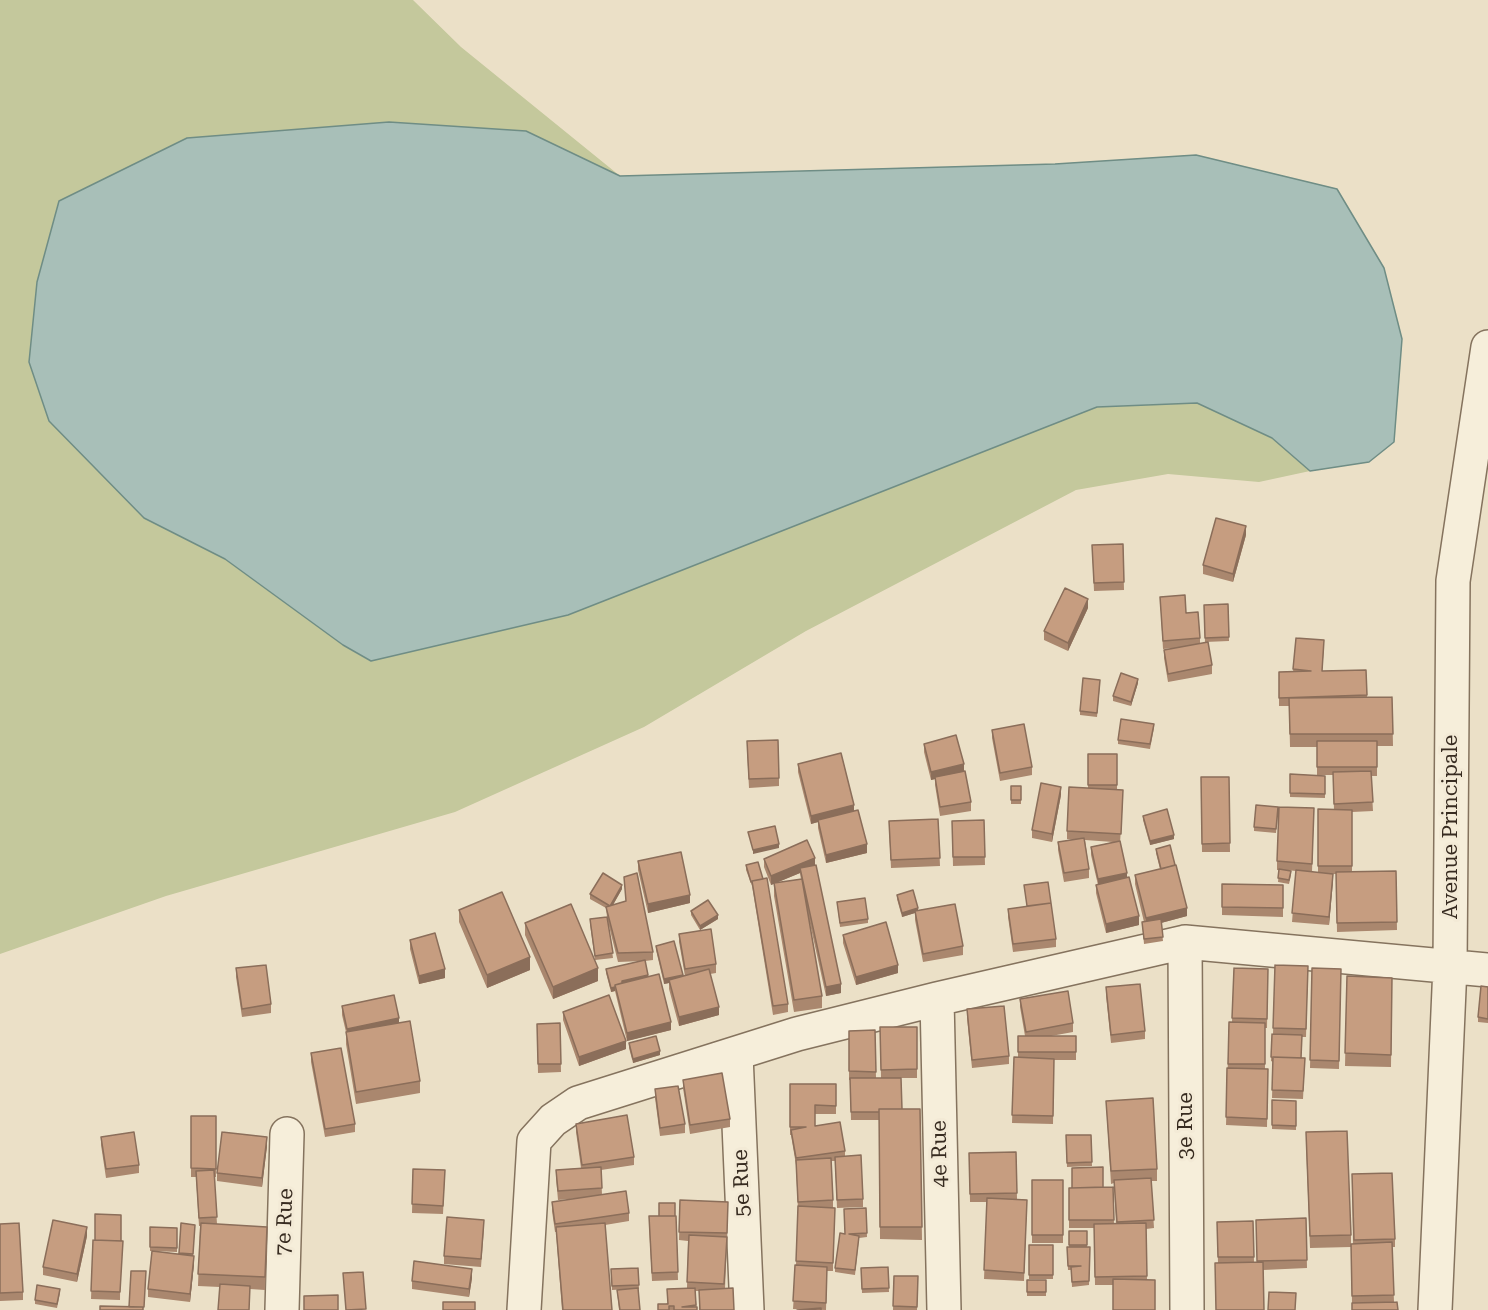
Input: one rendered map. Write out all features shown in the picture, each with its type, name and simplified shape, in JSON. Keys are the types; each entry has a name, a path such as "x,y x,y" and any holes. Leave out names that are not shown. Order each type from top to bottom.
{"street":[{"name":"Avenue Principale","path":"1436,1310 1450,966 1453,581 1488,347"},
{"path":"524,1310 534,1141 553,1120 578,1103 797,1034 1185,942 1488,970"},
{"name":"3e Rue","path":"1185,942 1187,1310"},
{"name":"4e Rue","path":"937,999 944,1310"},
{"name":"5e Rue","path":"736,1055 747,1310"},
{"name":"7e Rue","path":"282,1310 287,1134"}],"green space":[{"path":"0,0 413,0 461,47 620,176 526,131 144,518 225,559 343,645 370,661 937,468 1097,407 1197,403 1272,438 1310,471 1259,482 1168,474 1076,490 806,631 644,727 455,812 166,896 0,954"}],"water":[{"path":"389,122 526,131 620,176 1055,164 1196,155 1337,189 1384,268 1402,339 1394,442 1369,462 1310,471 1272,438 1197,403 1097,407 568,615 371,661 343,645 225,559 144,518 49,421 29,362 37,282 59,201 187,138"}],"building":[{"path":"1216,518 1246,526 1233,574 1203,565"},
{"path":"1123,544 1124,582 1094,583 1092,545"},
{"path":"1065,588 1088,599 1068,643 1044,631"},
{"path":"1185,595 1186,613 1198,612 1200,638 1163,641 1160,597"},
{"path":"1228,604 1229,637 1205,638 1204,605"},
{"path":"1296,638 1324,640 1322,671 1366,670 1367,695 1279,698 1279,672 1311,671 1293,669"},
{"path":"1208,642 1212,665 1168,674 1164,650"},
{"path":"1121,673 1138,679 1131,702 1113,696"},
{"path":"1083,678 1100,680 1097,713 1080,711"},
{"path":"1392,697 1393,734 1290,734 1289,698"},
{"path":"1121,719 1154,724 1150,744 1118,740"},
{"path":"1024,724 1032,767 1000,773 992,730"},
{"path":"956,735 964,764 931,772 924,744"},
{"path":"778,740 779,778 749,779 747,741"},
{"path":"1317,741 1377,741 1377,767 1317,767"},
{"path":"841,753 854,805 811,816 798,764"},
{"path":"1088,754 1117,754 1117,785 1088,785"},
{"path":"965,771 971,802 940,807 935,777"},
{"path":"1371,771 1373,802 1334,804 1333,772"},
{"path":"1290,774 1325,776 1325,794 1290,793"},
{"path":"1201,777 1229,777 1230,843 1202,844"},
{"path":"1041,783 1061,787 1052,834 1032,830"},
{"path":"1011,786 1021,786 1021,800 1011,800"},
{"path":"1069,787 1123,790 1121,834 1067,831"},
{"path":"1256,805 1278,807 1276,829 1254,827"},
{"path":"1279,807 1314,808 1312,864 1277,861"},
{"path":"1167,809 1174,835 1150,841 1143,816"},
{"path":"1318,809 1352,810 1352,866 1318,866"},
{"path":"858,810 867,844 826,855 818,820"},
{"path":"938,819 940,858 891,860 889,821"},
{"path":"984,820 985,857 953,857 952,821"},
{"path":"775,826 779,844 753,850 748,832"},
{"path":"1084,838 1089,869 1064,873 1058,842"},
{"path":"807,840 815,858 771,876 764,859"},
{"path":"1120,841 1127,873 1098,879 1091,847"},
{"path":"1170,845 1175,865 1161,869 1156,849"},
{"path":"681,852 690,895 648,904 638,861"},
{"path":"758,862 763,879 751,882 746,865"},
{"path":"816,865 841,984 826,987 800,868"},
{"path":"1176,865 1187,908 1146,918 1135,875"},
{"path":"1279,869 1291,871 1289,880 1278,878"},
{"path":"1296,870 1333,874 1329,917 1292,913"},
{"path":"1396,871 1397,922 1337,923 1336,872"},
{"path":"603,873 622,885 610,906 590,894"},
{"path":"637,873 653,952 618,953 606,907 626,901 624,877"},
{"path":"1129,877 1139,916 1106,924 1096,885"},
{"path":"767,878 788,1004 773,1006 752,881"},
{"path":"802,879 822,996 794,1000 774,883"},
{"path":"1048,882 1051,903 1027,906 1024,885"},
{"path":"1222,884 1283,885 1283,908 1222,907"},
{"path":"913,890 918,908 902,913 897,895"},
{"path":"502,892 530,957 487,975 459,910"},
{"path":"865,898 868,919 840,923 837,902"},
{"path":"708,900 718,915 700,926 691,911"},
{"path":"1051,903 1056,939 1013,944 1008,909"},
{"path":"571,904 598,968 553,987 525,923"},
{"path":"955,904 963,946 923,954 915,911"},
{"path":"607,917 613,953 595,956 590,919"},
{"path":"1161,919 1163,937 1144,939 1142,922"},
{"path":"886,922 898,965 856,977 843,935"},
{"path":"711,929 716,964 685,969 679,934"},
{"path":"435,933 445,969 419,976 410,940"},
{"path":"674,941 683,975 664,979 656,946"},
{"path":"645,960 648,975 622,981 611,988 606,969"},
{"path":"266,965 271,1004 242,1009 236,968"},
{"path":"1275,965 1308,966 1306,1029 1273,1028"},
{"path":"1234,968 1268,969 1267,1019 1232,1018"},
{"path":"1312,968 1341,969 1339,1061 1310,1060"},
{"path":"709,969 719,1007 679,1017 669,980"},
{"path":"659,974 671,1022 627,1033 615,985"},
{"path":"1347,976 1392,978 1391,1055 1345,1053"},
{"path":"1140,984 1145,1031 1111,1035 1106,987"},
{"path":"1481,986 1488,987 1488,1019 1478,1017"},
{"path":"1068,991 1073,1023 1026,1032 1020,999"},
{"path":"394,995 399,1018 347,1029 342,1006"},
{"path":"609,995 626,1041 579,1057 563,1012"},
{"path":"1004,1006 1009,1056 972,1060 967,1009"},
{"path":"410,1021 420,1081 356,1092 346,1032"},
{"path":"1229,1022 1265,1023 1265,1064 1228,1064"},
{"path":"560,1023 561,1064 538,1064 537,1024"},
{"path":"880,1027 917,1027 917,1069 881,1070"},
{"path":"875,1030 876,1072 849,1071 849,1031"},
{"path":"1272,1034 1302,1035 1301,1058 1271,1057"},
{"path":"656,1036 660,1051 633,1059 629,1043"},
{"path":"1018,1036 1076,1036 1076,1052 1018,1052"},
{"path":"341,1048 355,1124 325,1129 311,1053"},
{"path":"1014,1057 1054,1059 1053,1116 1012,1115"},
{"path":"1273,1057 1305,1058 1303,1091 1272,1090"},
{"path":"1227,1068 1268,1069 1267,1119 1226,1117"},
{"path":"722,1073 730,1119 690,1125 683,1080"},
{"path":"850,1078 901,1078 902,1109 851,1112"},
{"path":"790,1084 836,1084 836,1106 815,1105 815,1126 840,1122 845,1151 796,1158 791,1130 806,1127 790,1127"},
{"path":"678,1086 685,1124 660,1128 655,1089"},
{"path":"1153,1098 1157,1169 1111,1171 1106,1101"},
{"path":"1272,1100 1296,1101 1296,1126 1272,1125"},
{"path":"879,1109 920,1109 922,1227 880,1227"},
{"path":"627,1115 634,1157 582,1165 576,1124"},
{"path":"191,1116 216,1116 216,1169 191,1168"},
{"path":"1347,1131 1351,1235 1310,1236 1306,1132"},
{"path":"134,1132 139,1165 106,1169 101,1137"},
{"path":"222,1132 267,1137 262,1178 217,1173"},
{"path":"1066,1135 1091,1135 1092,1162 1067,1163"},
{"path":"1016,1152 1017,1193 970,1194 969,1153"},
{"path":"861,1155 863,1199 837,1200 835,1157"},
{"path":"831,1158 833,1200 798,1202 796,1160"},
{"path":"601,1167 602,1188 558,1191 556,1170"},
{"path":"1103,1167 1103,1187 1072,1188 1072,1168"},
{"path":"413,1169 445,1170 443,1206 412,1204"},
{"path":"214,1170 217,1217 199,1218 196,1171"},
{"path":"1392,1173 1395,1239 1354,1240 1352,1174"},
{"path":"1151,1178 1154,1220 1117,1222 1114,1180"},
{"path":"1032,1180 1063,1180 1063,1235 1032,1235"},
{"path":"1113,1187 1114,1220 1069,1220 1069,1188"},
{"path":"626,1191 629,1213 555,1224 552,1202"},
{"path":"987,1198 1027,1200 1024,1273 984,1270"},
{"path":"680,1200 728,1202 727,1233 679,1232"},
{"path":"659,1203 675,1203 675,1216 659,1216"},
{"path":"798,1206 835,1208 833,1263 796,1261"},
{"path":"866,1208 867,1233 849,1234 859,1236 855,1270 835,1268 840,1233 845,1234 844,1209"},
{"path":"95,1214 121,1215 121,1241 95,1240"},
{"path":"649,1216 676,1216 678,1272 652,1273"},
{"path":"447,1217 484,1220 481,1259 444,1256"},
{"path":"1306,1218 1307,1260 1257,1261 1256,1220"},
{"path":"53,1220 87,1227 77,1274 43,1267"},
{"path":"1253,1221 1254,1257 1218,1257 1217,1222"},
{"path":"19,1223 23,1292 0,1293 0,1224"},
{"path":"181,1223 195,1225 193,1254 179,1253"},
{"path":"201,1223 267,1227 265,1277 198,1274"},
{"path":"605,1223 612,1310 563,1310 556,1227"},
{"path":"1146,1223 1147,1276 1095,1277 1094,1224"},
{"path":"150,1227 177,1228 177,1248 150,1247"},
{"path":"1069,1231 1087,1231 1087,1245 1069,1245"},
{"path":"689,1235 727,1237 724,1284 687,1282"},
{"path":"93,1240 123,1241 120,1292 91,1291"},
{"path":"1392,1242 1394,1295 1352,1296 1351,1244"},
{"path":"1029,1245 1053,1245 1053,1275 1029,1275"},
{"path":"1067,1247 1090,1247 1089,1281 1072,1282 1071,1267 1081,1266 1068,1266"},
{"path":"152,1251 194,1256 190,1294 148,1289"},
{"path":"414,1261 472,1269 469,1289 412,1281"},
{"path":"1263,1262 1264,1310 1216,1310 1215,1263"},
{"path":"795,1265 827,1267 826,1303 793,1301"},
{"path":"888,1267 889,1288 862,1289 861,1268"},
{"path":"638,1268 639,1285 612,1286 611,1269"},
{"path":"131,1271 146,1271 144,1307 129,1307"},
{"path":"363,1272 366,1309 346,1310 343,1273"},
{"path":"894,1276 918,1276 917,1307 893,1306"},
{"path":"1113,1279 1155,1280 1155,1310 1113,1310"},
{"path":"1027,1280 1046,1280 1046,1292 1027,1292"},
{"path":"220,1284 250,1286 249,1310 218,1310"},
{"path":"37,1285 60,1289 57,1304 35,1300"},
{"path":"638,1288 640,1310 620,1310 617,1290"},
{"path":"695,1288 696,1305 682,1307 697,1307 697,1310 674,1310 674,1306 669,1306 669,1310 658,1310 658,1304 668,1304 667,1289"},
{"path":"733,1288 734,1310 700,1310 699,1290"},
{"path":"1269,1292 1296,1293 1295,1310 1268,1310"},
{"path":"338,1295 338,1310 304,1310 304,1296"},
{"path":"443,1302 475,1302 475,1310 443,1310"},
{"path":"1397,1302 1398,1310 1352,1310 1352,1303"},
{"path":"100,1306 143,1307 143,1310 100,1310"},
{"path":"821,1308 821,1310 797,1310"}]}
